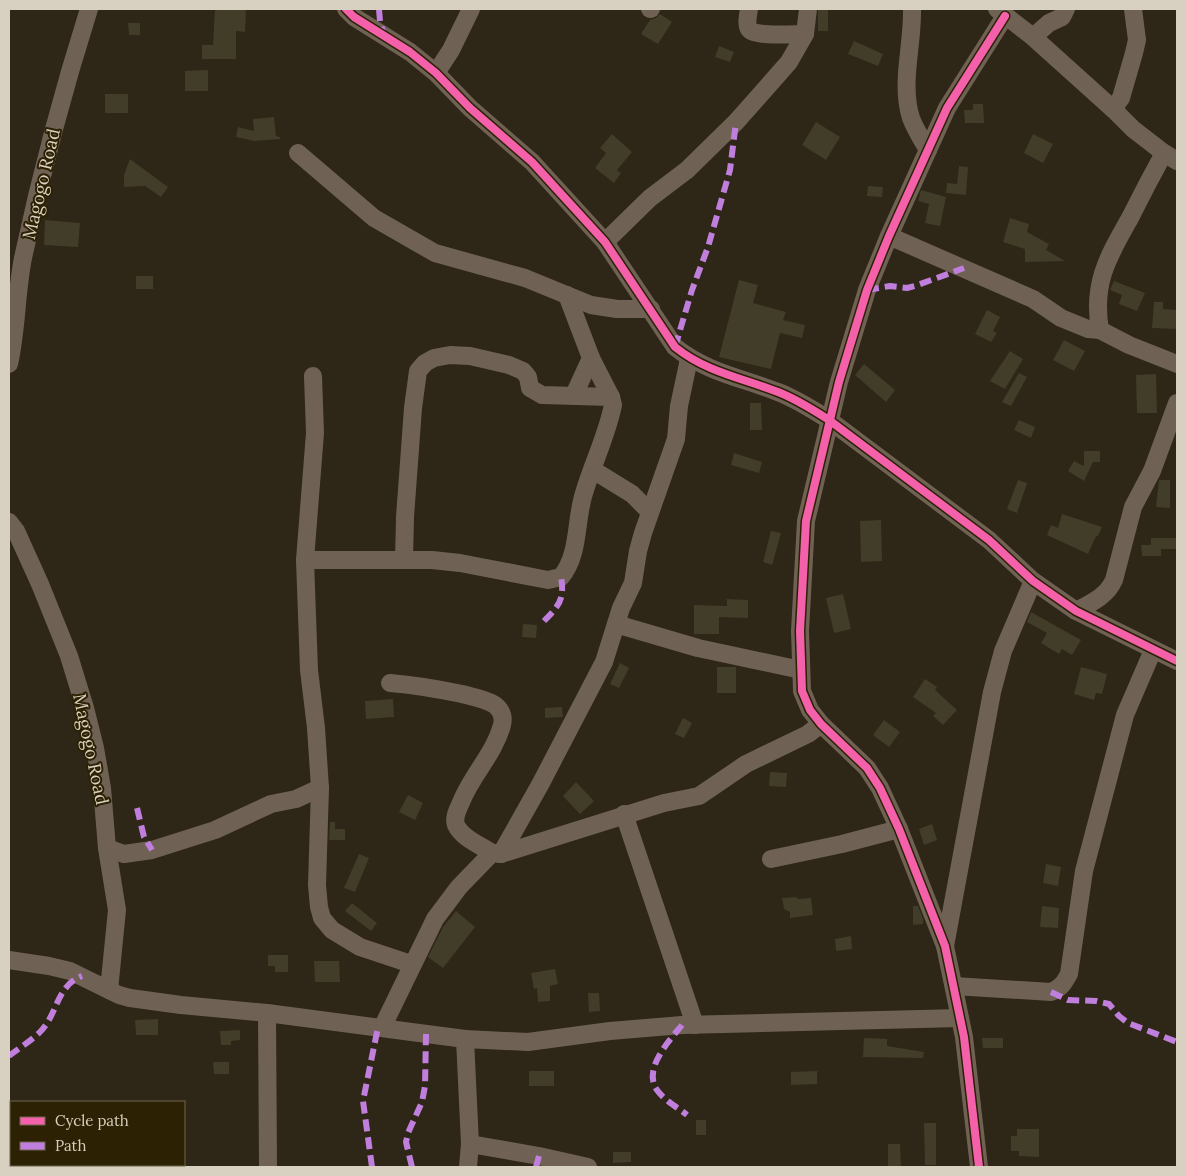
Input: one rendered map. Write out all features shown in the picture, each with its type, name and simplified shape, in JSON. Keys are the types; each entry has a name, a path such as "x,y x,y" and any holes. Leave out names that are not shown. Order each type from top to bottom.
{"street":[{"name":"Magogo Road","path":"10,353 23,260 34,212 62,94 89,9"},
{"path":"346,9 354,17 410,52 436,73 470,108 532,162 605,242 675,347 690,359 703,366 779,392 805,405 829,420 988,540 1033,581 1076,611 1177,661"},
{"path":"436,73 452,50 471,9"},
{"path":"748,9 747,26 754,34 805,34"},
{"path":"605,242 650,198 687,170 736,122 789,62 805,34 808,9"},
{"path":"912,9 908,60 908,96 911,118 928,150"},
{"path":"1034,37 1049,23 1062,17 1066,9"},
{"path":"1113,109 1121,98 1137,40 1133,9"},
{"path":"979,1167 964,1037 945,946 899,830 880,788 867,768 821,724 810,710 802,691 800,631 806,521 820,467 838,382 867,290 928,150 960,85 992,38 1001,12 1034,37 1133,129 1170,157 1103,270 1098,292 1097,315 1100,330"},
{"path":"298,153 374,218 435,253 525,278 591,305 604,308 651,309"},
{"path":"889,236 1034,299 1068,321 1100,330 1177,364"},
{"path":"305,560 432,560 460,563 548,580 561,577 572,561 584,494 613,405 611,397 591,358 567,295"},
{"path":"404,560 412,408 418,371 425,363 434,358 450,355 470,356 509,365 523,372 528,377 530,388 535,392 542,394 611,397"},
{"path":"574,395 591,358"},
{"path":"382,1028 411,964 435,919 447,900 496,853 541,783 604,662 621,608 633,583 638,551 649,511 676,439 680,406 690,359"},
{"path":"313,376 314,433 305,560 309,670 316,728 320,788 317,885 319,907 322,918 332,930 360,947 411,964"},
{"path":"1076,611 1103,595 1110,588 1114,580 1133,507 1152,471 1177,404"},
{"path":"592,470 632,494 649,511"},
{"name":"Magogo Road","path":"9,522 16,531 40,584 86,708 102,788 107,848 117,910 109,990"},
{"path":"945,946 992,692 1003,651 1033,581"},
{"path":"616,624 698,648 801,670"},
{"path":"954,986 1051,992 1058,990 1064,984 1069,974 1084,871 1126,715 1154,650"},
{"path":"390,682 427,686 479,698 495,705 501,711 503,717 502,725 493,746 464,796 454,818 462,834 496,853 516,851 664,802 699,796 746,764 808,734 821,724"},
{"path":"107,848 124,854 152,850 216,830 271,804 296,798 320,788"},
{"path":"624,814 695,1025"},
{"path":"771,859 899,830"},
{"path":"9,960 70,971 125,997 154,1002 267,1013 465,1040 528,1042 643,1028 695,1025 960,1018"},
{"path":"267,1013 268,1167"},
{"path":"465,1040 470,1144 468,1167"},
{"path":"470,1144 588,1167"}],"building":[{"path":"215,9 246,9 245,32 236,31 236,59 202,59 202,45 213,45"},
{"path":"818,9 828,9 828,31 818,31"},
{"path":"660,14 672,22 658,44 641,34 650,20"},
{"path":"128,23 140,23 140,35 129,35"},
{"path":"854,41 883,54 878,66 848,54"},
{"path":"719,46 734,52 730,62 715,57"},
{"path":"208,70 208,91 185,91 185,71"},
{"path":"105,94 128,94 128,113 105,113"},
{"path":"973,104 983,104 984,123 965,123 964,110 973,110"},
{"path":"274,117 276,136 280,137 280,139 254,141 236,137 238,127 254,131 253,119"},
{"path":"816,122 840,137 826,160 802,145"},
{"path":"612,134 632,152 617,170 621,173 614,183 595,168 606,153 600,148"},
{"path":"1033,134 1053,144 1043,163 1024,153"},
{"path":"130,159 168,187 161,197 145,186 124,187 124,175"},
{"path":"959,166 968,167 966,195 946,193 947,183 957,184"},
{"path":"868,186 883,187 882,197 867,196"},
{"path":"921,190 946,197 940,226 925,223 929,204 918,201"},
{"path":"1010,218 1029,224 1027,232 1049,244 1046,250 1065,261 1025,262 1025,249 1003,242"},
{"path":"45,220 80,223 78,247 44,245"},
{"path":"136,276 153,276 153,289 136,289"},
{"path":"739,280 758,285 753,303 786,312 783,320 805,325 802,338 780,333 771,369 719,357"},
{"path":"1114,281 1145,293 1137,311 1119,304 1122,295 1110,290"},
{"path":"1154,302 1163,302 1163,309 1177,310 1177,329 1152,328"},
{"path":"987,310 1000,317 993,331 997,333 991,342 975,334"},
{"path":"1064,340 1085,351 1074,371 1053,360"},
{"path":"1010,351 1023,359 1005,389 990,381"},
{"path":"864,364 895,390 886,402 855,375"},
{"path":"1019,373 1027,377 1011,406 1002,402"},
{"path":"1156,374 1157,413 1137,413 1136,375"},
{"path":"750,403 761,403 762,430 750,430"},
{"path":"1019,420 1035,427 1031,438 1014,430"},
{"path":"1084,451 1100,451 1100,462 1093,462 1084,481 1068,471 1074,461 1084,466"},
{"path":"734,453 762,462 759,473 731,465"},
{"path":"1018,480 1027,483 1017,513 1007,509"},
{"path":"1159,480 1170,480 1170,508 1156,507"},
{"path":"1062,514 1102,527 1088,554 1047,535 1051,525 1058,528"},
{"path":"881,520 882,561 861,562 860,521"},
{"path":"771,531 781,533 772,565 763,562"},
{"path":"1151,538 1177,538 1177,549 1161,549 1161,556 1142,556 1141,545 1151,545"},
{"path":"843,594 851,629 834,633 826,598"},
{"path":"727,599 748,600 748,618 719,617 719,634 694,634 694,605 727,606"},
{"path":"1031,612 1081,640 1072,655 1062,649 1059,654 1041,643 1047,633 1027,622"},
{"path":"523,624 537,625 536,638 522,637"},
{"path":"620,663 629,668 619,688 610,684"},
{"path":"717,667 736,667 736,693 717,693"},
{"path":"1081,667 1107,674 1102,694 1096,693 1094,700 1074,694"},
{"path":"925,679 937,687 935,690 957,710 943,725 933,716 936,713 913,697"},
{"path":"393,699 394,717 366,719 365,701"},
{"path":"562,707 563,717 545,718 545,708"},
{"path":"683,718 692,723 684,738 675,734"},
{"path":"884,720 900,732 889,747 873,735"},
{"path":"770,772 787,773 786,787 769,786"},
{"path":"576,782 594,801 580,814 563,796"},
{"path":"408,795 423,803 415,820 399,812"},
{"path":"330,822 335,822 335,829 345,829 345,840 329,840"},
{"path":"932,824 937,840 924,845 919,829"},
{"path":"359,854 369,858 355,892 344,888"},
{"path":"1046,864 1061,867 1058,886 1043,883"},
{"path":"797,897 797,899 811,898 813,915 790,918 790,912 784,909 782,898"},
{"path":"352,903 377,923 371,931 345,911"},
{"path":"913,906 918,906 923,924 913,925"},
{"path":"1042,906 1059,908 1058,928 1040,927"},
{"path":"456,911 475,927 443,968 428,957 443,927"},
{"path":"851,936 852,949 836,951 835,939"},
{"path":"268,955 288,955 288,972 275,972 275,966 268,966"},
{"path":"314,961 339,961 340,982 315,982"},
{"path":"555,969 558,984 550,986 550,1001 538,1002 537,988 534,989 531,973"},
{"path":"588,993 599,993 600,1011 589,1012"},
{"path":"158,1019 158,1035 136,1035 135,1020"},
{"path":"240,1030 240,1040 231,1041 231,1045 221,1045 220,1031"},
{"path":"864,1038 887,1039 887,1046 924,1052 923,1058 863,1057"},
{"path":"982,1038 1003,1038 1003,1048 983,1048"},
{"path":"213,1062 229,1062 229,1074 214,1074"},
{"path":"529,1071 554,1071 554,1086 529,1086"},
{"path":"817,1071 817,1084 791,1085 791,1072"},
{"path":"696,1120 706,1120 706,1135 696,1135"},
{"path":"924,1123 936,1123 936,1165 925,1165"},
{"path":"1017,1129 1039,1129 1039,1157 1019,1156 1019,1151 1011,1151 1011,1136 1017,1136"},
{"path":"888,1144 900,1144 901,1167 888,1167"},
{"path":"613,1152 631,1152 631,1162 613,1163"}],"marked path":[{"path":"379,9 384,36"},
{"path":"675,347 692,290 708,247 730,170 736,122"},
{"path":"867,290 890,286 907,288 964,268"},
{"path":"544,621 560,602 562,591 561,577"},
{"path":"137,808 144,837 152,850"},
{"path":"9,1056 40,1032 46,1025 67,986 82,976"},
{"path":"1051,992 1068,1000 1096,1001 1109,1004 1128,1023 1177,1042"},
{"path":"682,1025 659,1055 655,1064 653,1082 663,1097 687,1115"},
{"path":"372,1167 363,1101 378,1027"},
{"path":"412,1167 406,1142 422,1102 425,1086 426,1034"},
{"path":"536,1167 539,1156"}],"cycle path":[{"path":"346,9 354,17 410,52 436,73 470,108 532,162 605,242 675,347 699,363 785,395 829,420 989,540 1033,581 1076,611 1177,661"},
{"path":"979,1167 964,1037 945,946 899,829 880,788 867,768 821,724 810,710 802,691 800,631 806,521 839,382 867,290 889,236 947,108 1005,16"}]}
